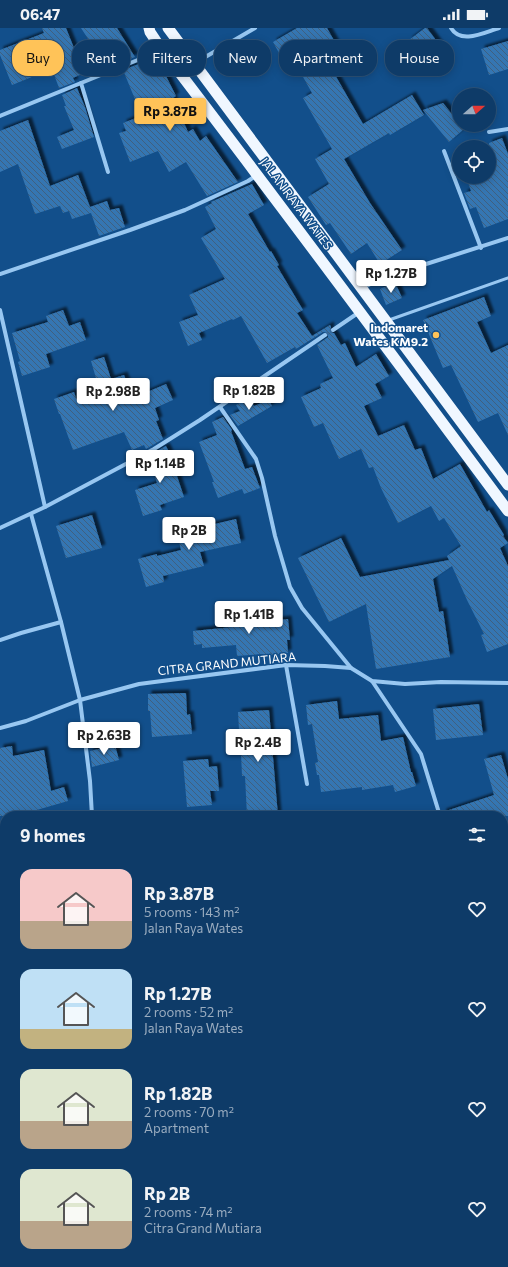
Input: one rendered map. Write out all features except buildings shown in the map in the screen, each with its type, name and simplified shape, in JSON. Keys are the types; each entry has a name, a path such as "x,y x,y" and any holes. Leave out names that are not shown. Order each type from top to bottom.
{"highway":[{"name":"JALAN RAYA WATES","path":"149,28 155,40"},
{"name":"JALAN RAYA WATES","path":"168,28 177,40"},
{"name":"JALAN RAYA WATES","path":"182,76 360,311 508,511"},
{"name":"JALAN RAYA WATES","path":"203,76 508,485"}],"street":[{"path":"206,57 255,28"},
{"path":"451,28 458,35 466,38 499,28"},
{"path":"0,116 81,84 138,59"},
{"path":"81,84 108,172"},
{"path":"496,131 508,129"},
{"path":"444,151 481,248"},
{"path":"0,274 185,210 258,175"},
{"path":"362,289 372,283 423,265 481,248 508,238"},
{"path":"0,310 45,507"},
{"path":"333,330 360,311"},
{"path":"0,528 45,507 154,449 220,407 325,335"},
{"path":"220,407 256,459 262,478 275,536 290,587 302,608 350,668"},
{"path":"31,514 61,622 80,700 90,781 92,811"},
{"path":"0,640 61,622"},
{"path":"286,665 307,784"},
{"name":"CITRA GRAND MUTIARA","path":"0,728 26,721 80,700 139,684 286,665 350,668 372,681 405,684 441,682 508,683"},
{"path":"372,681 421,754 438,811"}],"lane":[{"path":"386,321 508,278"}],"tunnel":[{"path":"325,335 333,330"}],"place":[{"name":"Indomaret Wates KM9.2","path":"436,335"}]}
